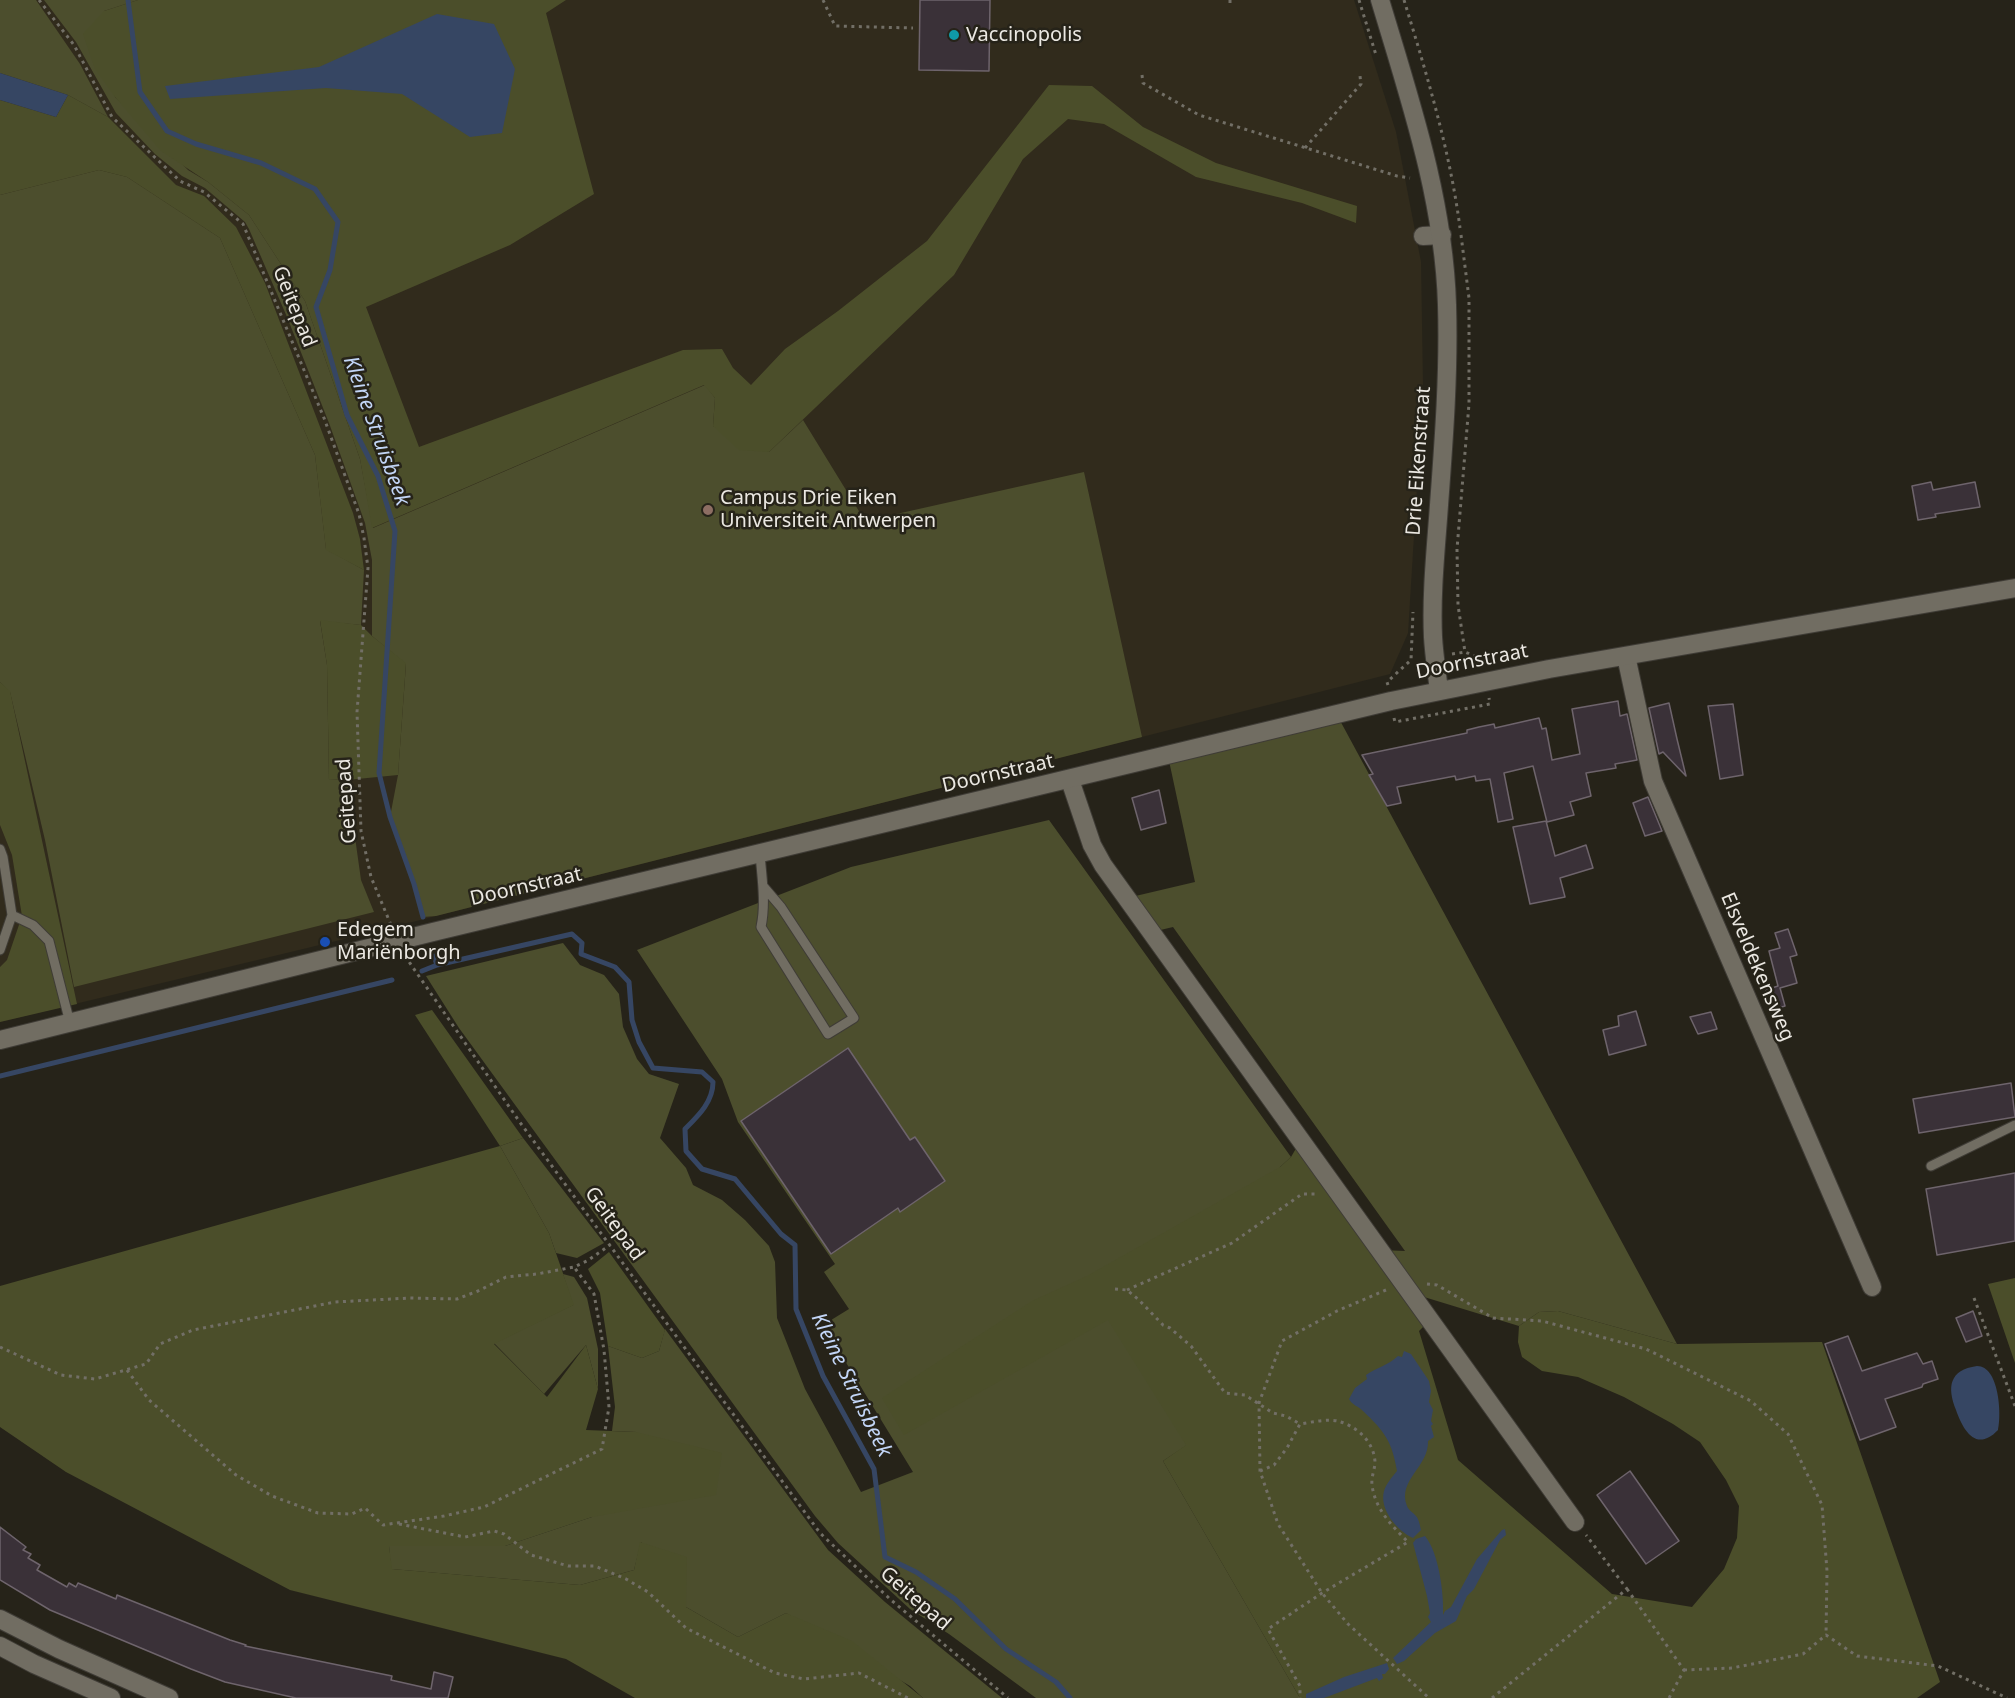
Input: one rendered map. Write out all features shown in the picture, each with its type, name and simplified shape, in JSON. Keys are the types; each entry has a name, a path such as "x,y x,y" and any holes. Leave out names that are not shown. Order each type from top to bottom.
{"street":[{"name":"Drie Eikenstraat","path":"1380,0 1428,166 1442,235 1448,348 1447,397 1433,589 1433,637 1439,691"},
{"path":"1423,236 1442,235"},
{"name":"Doornstraat","path":"0,1040 433,932 1439,691 2015,588"},
{"name":"Elsveldekensweg","path":"1626,656 1653,781 1872,1287"},
{"path":"1070,780 1092,845 1103,865 1575,1522"},
{"path":"0,1619 59,1649 170,1698"},
{"path":"0,1646 34,1665 111,1698"}],"lane":[{"path":"0,849 12,915 0,950"},
{"path":"760,854 762,886 764,910 761,927 828,1034 854,1018 781,907 762,886"},
{"path":"12,915 33,926 49,941 70,1023"},
{"path":"1931,1166 2015,1125"}],"path":[{"name":"Geitepad","path":"39,0 74,45 112,117 180,181 204,192 243,224 324,418 359,514 368,568 357,712 361,831 371,877 397,941 413,970 519,1121 820,1533 891,1600 1008,1698"},
{"path":"823,0 835,26 913,28"},
{"path":"1359,0 1379,65"},
{"path":"1142,75 1143,83 1199,115 1397,176 1410,178 1408,168"},
{"path":"1305,148 1361,84 1360,76"},
{"path":"1115,1289 1127,1290 1232,1243 1302,1194 1322,1194"},
{"path":"0,1347 61,1375 95,1379 146,1364 160,1344 193,1330 335,1302 410,1298 457,1299 506,1277 574,1267 611,1245"},
{"path":"127,1370 149,1400 236,1475 272,1496 318,1513 352,1514 365,1508 382,1525 444,1516 484,1507 602,1449 609,1407 604,1350 594,1294 574,1267"},
{"path":"1429,1698 1348,1624 1322,1593 1278,1524 1260,1471 1259,1403 1282,1341 1337,1311 1403,1282 1437,1285 1493,1318 1542,1321 1646,1349 1751,1401 1788,1434 1822,1505 1827,1571 1826,1635 1803,1654 1732,1668 1684,1670"},
{"path":"1127,1290 1163,1325 1170,1328 1191,1346 1225,1393 1245,1395 1273,1413 1286,1416 1300,1424 1315,1421 1340,1421 1358,1431 1368,1440 1375,1461 1371,1484 1383,1516 1408,1542 1322,1593 1268,1629 1300,1686 1300,1698"},
{"path":"1974,1298 2015,1406"},
{"path":"1260,1471 1274,1465 1300,1424"},
{"path":"1575,1522 1627,1589 1684,1670"},
{"path":"395,1524 465,1537 494,1531 504,1534 531,1555 568,1566 595,1566 626,1579 648,1592 686,1628 775,1673 804,1679 851,1672 859,1673 908,1698"},
{"path":"1492,1698 1627,1589"},
{"path":"1826,1635 1857,1656 1938,1666 2007,1698"},
{"path":"1669,1698 1684,1670"}],"shaded area":[{"name":"Campus Drie Eiken Universiteit Antwerpen","path":"0,0 1354,0 1396,132 1421,262 1423,388 1408,633 1390,674 361,935 0,1022"}],"green space":[{"path":"0,0 36,0 80,64 108,117 68,95 0,73"},
{"path":"44,0 138,0 104,11 115,97 188,170 208,182 249,215 305,301 360,459 373,528 705,385 715,398 713,426 769,452 803,420 865,521 1084,472 1142,737 436,916 423,917 390,817 398,775 406,664 372,636 372,560 365,523 287,317 245,222 205,188 182,176 155,154 116,113 76,42"},
{"path":"138,0 566,0 546,13 594,194 510,245 366,307 419,447 683,350 722,349 733,368 751,385 785,349 838,311 927,241 1049,85 1092,86 1143,127 1216,163 1357,206 1356,223 1302,203 1196,177 1104,124 1068,119 1023,159 954,275 769,452 739,450 713,426 715,398 704,385 372,528 360,459 305,301 249,215 208,182 161,151 115,97 95,69 83,34 104,11"},
{"path":"68,95 108,117 176,185 204,196 236,227 265,283 353,513 360,539 364,570 326,550 315,455 220,238 127,177 99,170 0,195 0,100 56,117"},
{"path":"99,170 127,177 220,238 315,455 326,549 364,570 361,625 320,621 327,665 329,779 347,780 361,880 374,912 74,987 45,840 10,692 0,682 0,195"},
{"path":"320,620 361,625 406,663 398,775 347,780 329,779 327,665"},
{"path":"0,682 10,691 77,1004 0,1022 0,967 7,960 22,916 12,855 0,825"},
{"path":"1337,715 1677,1344 1558,1311 1539,1312 1519,1326 1411,1293 1380,1250 1405,1251 1173,927 1152,932 1127,898 1195,882 1168,756"},
{"path":"1049,820 1291,1157 1280,1167 1183,1439 1187,1445 1163,1461 1300,1698 1036,1698 949,1634 910,1609 838,1543 815,1516 459,1028 426,976 563,943 580,965 604,975 619,994 623,1027 637,1059 649,1074 679,1084 660,1138 686,1168 693,1185 722,1200 769,1246 775,1262 777,1318 805,1389 861,1492 913,1472 823,1325 849,1309 824,1272 835,1264 738,1122 722,1079 637,950 851,867"},
{"path":"432,1010 523,1138 500,1146 415,1015"},
{"path":"523,1138 604,1243 577,1258 556,1253 549,1233 500,1146"},
{"path":"1301,1140 1430,1320 1419,1331 1458,1460 1612,1594 1692,1607 1724,1569 1737,1538 1739,1506 1726,1480 1700,1442 1624,1397 1578,1377 1542,1371 1522,1357 1518,1342 1519,1326 1539,1312 1558,1311 1677,1344 1822,1342 1940,1682 1917,1698 1300,1698 1163,1461 1186,1445 1108,1320 904,1435 882,1398 1032,1301 1087,1276 1280,1167 1291,1157"},
{"path":"500,1146 549,1233 574,1305 494,1344 547,1397 586,1345 598,1389 586,1430 636,1432 722,1453 716,1495 592,1517 505,1546 389,1546 392,1569 580,1585 634,1570 640,1542 687,1557 686,1607 738,1637 786,1613 852,1641 923,1698 635,1698 566,1659 290,1590 66,1472 0,1427 0,1286"},
{"path":"609,1252 665,1330 659,1351 642,1358 608,1346 600,1293 588,1269"},
{"path":"563,1274 574,1277 587,1298 598,1349 598,1389 586,1345 544,1394 494,1343 573,1305"},
{"path":"2015,1278 2015,1363 1988,1284"},
{"path":"665,1329 828,1550 885,1602 1002,1698 923,1698 910,1686 786,1613 738,1637 686,1607 641,1542 634,1570 580,1585 391,1569 389,1546 505,1546 592,1517 636,1432 612,1431 615,1407 608,1346 642,1358 659,1351"}],"water":[{"path":"437,14 494,24 515,69 502,133 470,137 402,94 326,88 170,99 165,86 319,67"},
{"path":"0,73 68,95 56,117 0,100"},
{"path":"1404,1351 1411,1354 1429,1381 1431,1391 1429,1402 1433,1410 1431,1426 1434,1437 1428,1441 1424,1458 1406,1489 1407,1506 1417,1517 1421,1530 1413,1538 1395,1525 1384,1505 1385,1488 1397,1471 1390,1444 1376,1425 1349,1399 1355,1388 1367,1379 1366,1375 1398,1356 1402,1357"},
{"path":"1977,1366 1984,1368 1994,1382 2000,1413 1998,1430 1990,1437 1983,1439 1971,1436 1962,1425 1953,1402 1951,1387 1961,1371"},
{"path":"1505,1529 1506,1535 1500,1540 1474,1589 1467,1596 1456,1621 1435,1633 1404,1661 1397,1664 1393,1658 1431,1622 1428,1617 1430,1613 1427,1596 1413,1543 1416,1539 1425,1536 1434,1553 1443,1596 1443,1615 1451,1607 1477,1559"},
{"path":"1387,1663 1389,1669 1382,1674 1383,1678 1379,1681 1377,1678 1324,1698 1306,1698 1306,1694 1344,1677"}],"building":[{"name":"Vaccinopolis","path":"920,0 990,0 989,71 919,70"},
{"path":"1931,482 1933,490 1975,482 1980,507 1935,514 1936,517 1918,520 1912,486"},
{"path":"1618,701 1620,716 1627,714 1637,760 1615,764 1616,768 1586,773 1591,796 1570,802 1574,815 1547,822 1533,766 1504,773 1513,819 1498,822 1490,779 1476,781 1475,776 1456,780 1455,776 1397,787 1401,803 1387,806 1369,775 1373,774 1362,755 1467,733 1467,730 1479,727 1494,724 1495,728 1539,718 1542,729 1546,728 1552,760 1580,754 1572,709"},
{"path":"1669,703 1686,776 1663,752 1659,754 1649,708"},
{"path":"1733,704 1743,775 1720,779 1708,706"},
{"path":"1159,790 1166,823 1141,830 1132,798"},
{"path":"1648,797 1662,831 1645,836 1633,803"},
{"path":"1546,821 1555,856 1586,845 1593,868 1560,878 1565,897 1530,904 1513,827"},
{"path":"1788,929 1797,955 1790,957 1797,983 1780,988 1785,1006 1771,1010 1766,990 1778,986 1769,951 1780,948 1775,933"},
{"path":"1636,1011 1646,1045 1609,1055 1603,1030 1619,1026 1618,1016"},
{"path":"1711,1012 1717,1029 1698,1034 1690,1017"},
{"path":"848,1048 910,1140 915,1137 945,1181 900,1212 898,1208 831,1254 741,1121"},
{"path":"2011,1083 2015,1117 1919,1133 1913,1099"},
{"path":"2015,1173 2015,1241 1937,1255 1926,1189"},
{"path":"1973,1311 1982,1336 1966,1342 1956,1318"},
{"path":"1848,1336 1862,1371 1917,1353 1923,1364 1932,1361 1938,1379 1923,1384 1922,1387 1885,1399 1896,1427 1860,1440 1825,1344"},
{"path":"1630,1471 1679,1541 1646,1564 1597,1495"},
{"path":"0,1527 26,1547 23,1550 31,1554 28,1558 40,1565 37,1570 67,1587 69,1583 76,1587 78,1583 116,1599 117,1595 245,1646 392,1676 391,1680 431,1689 434,1672 453,1677 448,1698 296,1698 225,1682 50,1610 0,1580"}],"waterway":[{"name":"Kleine Struisbeek","path":"128,0 140,92 167,131 196,144 261,163 315,189 338,222 330,270 316,307 347,415 378,476 395,531 379,773 390,817 423,917"},
{"name":"Kleine Struisbeek","path":"434,956 437,965 572,934 582,943 581,954 615,967 629,982 632,1020 639,1042 653,1068 702,1072 713,1082 708,1102 685,1129 686,1151 702,1169 735,1179 781,1234 795,1245 796,1309 823,1376 874,1469 885,1557 916,1572 955,1599 1006,1649 1056,1682 1070,1698"},
{"path":"422,971 437,965"},
{"path":"0,1076 392,980"}],"place":[{"name":"Vaccinopolis","path":"954,35"},
{"name":"Campus Drie Eiken Universiteit Antwerpen","path":"708,510"},
{"name":"Edegem Mariënborgh","path":"325,942"}]}
